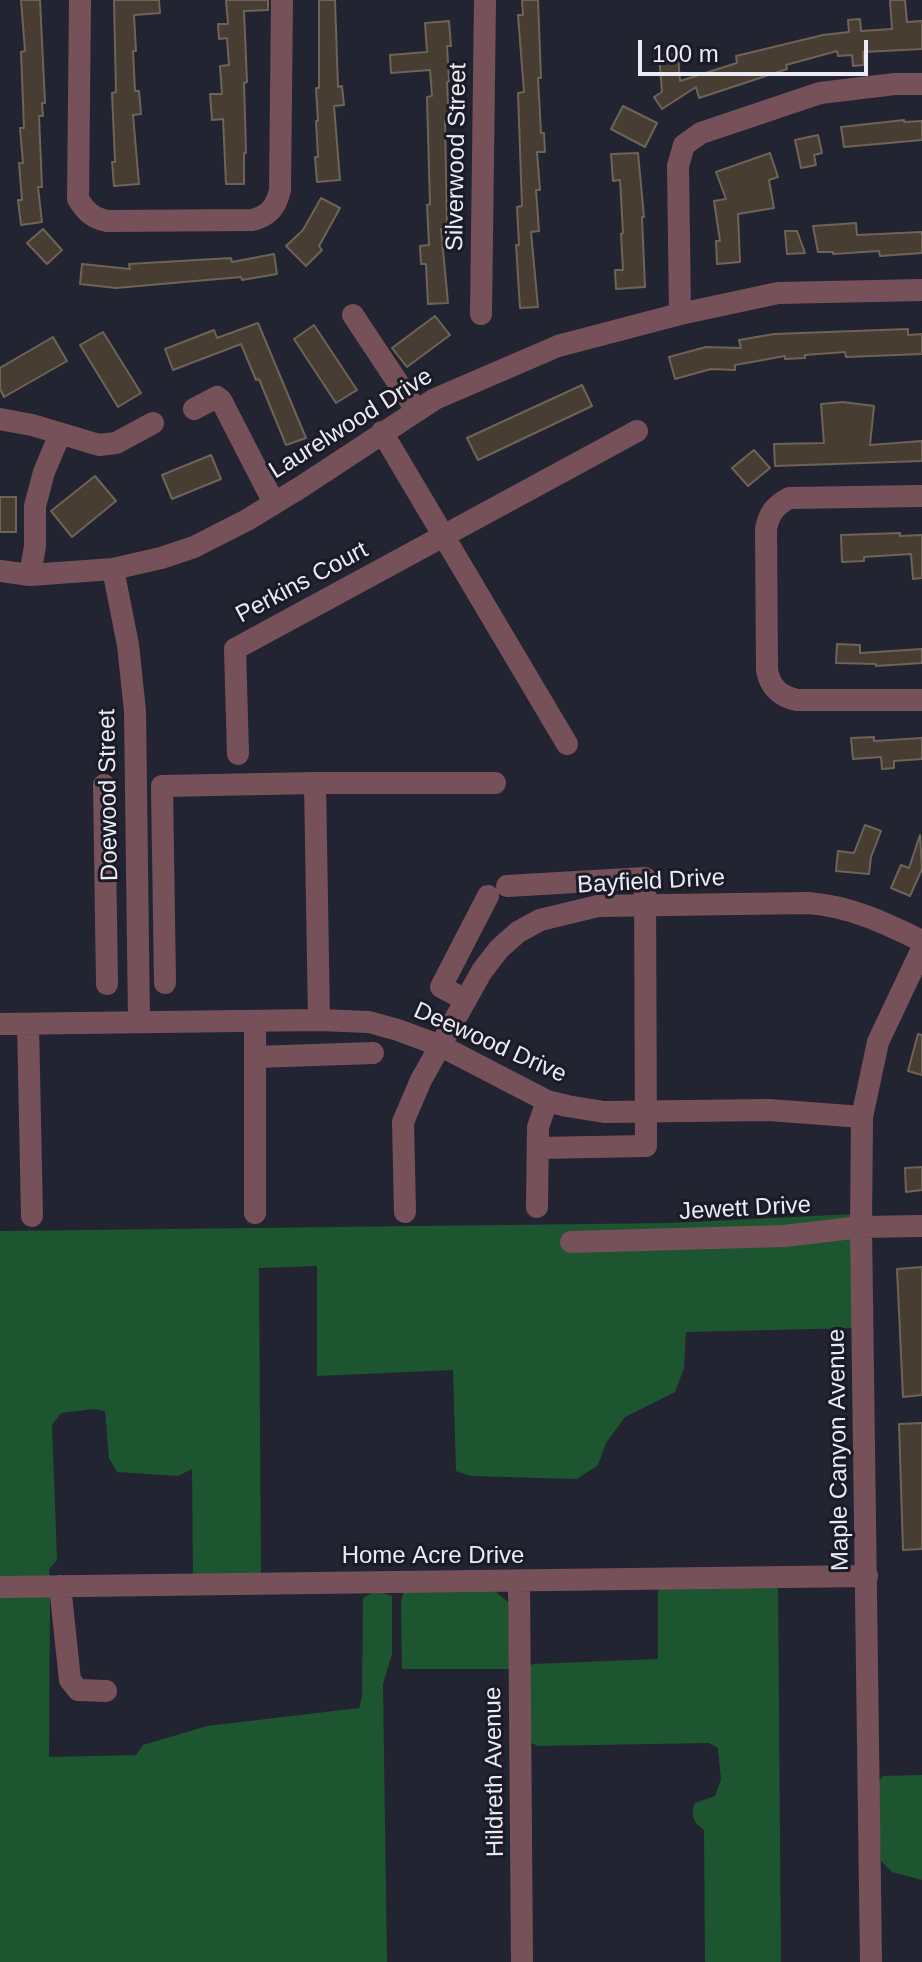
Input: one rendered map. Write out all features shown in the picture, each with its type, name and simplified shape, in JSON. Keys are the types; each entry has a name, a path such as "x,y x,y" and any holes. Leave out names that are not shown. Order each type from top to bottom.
{"street":[{"path":"80,0 78,199 95,218 107,221 165,221 252,220 263,218 272,210 280,190 282,0"},
{"name":"Silverwood Street","path":"481,314 485,0"},
{"path":"680,314 678,166 684,145 701,133 820,93 922,84"},
{"name":"Laurelwood Drive","path":"0,571 30,575 113,569 194,547 274,503 435,399 558,346 680,314 778,293 922,290"},
{"path":"353,315 416,410"},
{"path":"194,409 217,397 221,400 274,503"},
{"path":"1,424 60,434 99,445 116,443 153,423"},
{"name":"Perkins Court","path":"238,754 235,649 637,431"},
{"path":"382,432 567,744"},
{"path":"30,575 35,546 35,506 44,472 60,434"},
{"path":"922,496 789,498 776,505 766,529 767,670 775,690 785,698 797,700 922,700"},
{"name":"Doewood Street","path":"113,569 128,645 135,711 139,1022"},
{"path":"315,783 319,1020"},
{"path":"165,983 162,786 495,783"},
{"path":"104,785 107,984"},
{"path":"105,808 163,808"},
{"path":"466,1000 441,987 497,891 645,878 646,1146 538,1148"},
{"path":"106,892 164,891"},
{"name":"Bayfield Drive","path":"405,1212 403,1122 421,1080 482,971 499,949 518,932 540,920 598,906 834,905 881,920 921,954"},
{"name":"Maple Canyon Avenue","path":"871,1962 862,1117 878,1042 921,954"},
{"path":"255,1022 255,1213"},
{"name":"Deewood Drive","path":"0,1024 369,1022 441,1046 547,1101 604,1112 769,1110 862,1117"},
{"path":"28,1024 32,1216"},
{"path":"255,1057 373,1053"},
{"path":"537,1207 538,1127 547,1101"},
{"name":"Jewett Drive","path":"571,1242 784,1236 861,1227 922,1226"},
{"name":"Home Acre Drive","path":"0,1587 867,1576"},
{"name":"Hildreth Avenue","path":"519,1581 522,1962"},
{"path":"60,1586 70,1680 78,1690 106,1691"}],"green space":[{"path":"855,1214 856,1328 686,1332 684,1368 675,1392 625,1417 606,1443 598,1465 577,1479 471,1476 456,1471 453,1370 317,1376 317,1266 259,1268 261,1577 193,1578 192,1469 178,1476 117,1472 109,1458 105,1411 94,1409 61,1413 52,1425 57,1560 49,1569 50,1579 0,1580 0,1231 671,1223"},
{"path":"778,1585 781,1962 705,1962 704,1830 695,1821 693,1812 695,1803 715,1796 721,1780 718,1748 709,1743 538,1746 527,1741 526,1669 533,1664 658,1659 658,1588"},
{"path":"376,1591 392,1596 392,1654 383,1684 387,1962 0,1962 0,1596 50,1595 49,1757 136,1755 143,1745 207,1726 359,1708 362,1697 363,1598"},
{"path":"404,1591 495,1591 508,1602 510,1669 402,1669 401,1601"},
{"path":"922,1775 922,1880 892,1872 881,1861 876,1784 883,1776"}],"building":[{"path":"21,0 40,0 45,103 42,103 43,116 39,116 42,187 38,187 42,222 21,225 18,200 22,200 20,128 24,128 21,52 25,51"},
{"path":"114,0 159,0 160,13 134,15 135,91 139,91 141,114 133,115 139,184 114,186 112,93 116,92"},
{"path":"226,0 268,0 268,10 244,11 247,82 244,83 244,184 226,184 223,119 212,120 210,94 222,94 220,66 229,65 227,38 219,39 218,24 228,24"},
{"path":"319,0 335,0 338,87 342,86 344,105 334,106 340,180 317,182 315,157 318,157 316,88 319,88"},
{"path":"522,0 538,0 541,78 538,78 545,152 537,152 539,231 531,232 538,307 520,308 516,245 519,245 517,207 522,206 518,93 524,92 518,15 523,15"},
{"path":"890,0 905,0 907,22 922,21 922,49 863,52 864,65 853,66 852,55 838,56 837,51 786,65 787,69 699,98 696,87 662,109 654,97 662,92 659,55 678,54 680,81 737,63 736,56 823,35 849,32 848,20 860,19 861,31 892,29"},
{"path":"449,21 449,120 445,120 447,229 441,229 448,303 428,304 426,264 421,264 420,246 429,245 427,97 432,96 430,70 391,73 390,55 427,52 425,23"},
{"path":"623,106 657,123 645,147 611,129"},
{"path":"922,121 922,140 844,147 841,127"},
{"path":"818,135 822,153 814,155 816,165 801,168 795,140"},
{"path":"638,153 644,217 645,287 616,289 615,270 623,270 623,233 620,180 613,181 611,154"},
{"path":"770,153 778,177 769,180 774,208 738,214 740,262 717,264 716,241 720,241 714,201 726,199 716,172"},
{"path":"321,198 340,208 319,246 322,250 306,266 286,246 303,230"},
{"path":"856,223 857,235 922,232 922,253 880,256 879,251 818,252 813,226"},
{"path":"43,229 62,250 47,264 27,243"},
{"path":"785,231 797,231 805,253 787,254"},
{"path":"274,254 277,274 242,280 241,277 116,288 80,284 82,264 130,269 129,264 231,258 232,262"},
{"path":"435,316 450,335 407,367 392,348"},
{"path":"258,323 306,438 286,445 241,344 173,370 165,349 214,330 217,338"},
{"path":"314,325 357,390 336,403 294,339"},
{"path":"908,329 908,335 922,334 922,354 846,357 845,352 805,355 805,358 785,359 785,356 735,365 735,370 711,369 675,379 669,357 706,347 741,348 739,340 774,334"},
{"path":"103,332 141,393 118,407 80,345"},
{"path":"53,337 67,361 4,397 0,389 0,368"},
{"path":"582,385 592,406 478,460 467,438"},
{"path":"843,402 874,406 870,445 922,441 922,461 775,466 774,444 824,443 821,404"},
{"path":"754,450 770,468 748,486 732,468"},
{"path":"211,455 221,479 172,499 162,475"},
{"path":"95,476 116,501 72,537 51,511"},
{"path":"0,497 16,497 16,532 0,532"},
{"path":"900,533 900,536 922,535 922,578 913,579 911,554 864,557 864,561 842,562 841,535"},
{"path":"837,644 860,645 860,653 922,649 922,663 876,666 836,663"},
{"path":"874,737 874,741 922,738 922,759 894,761 894,768 882,769 881,757 853,759 851,738"},
{"path":"865,825 881,831 871,857 869,874 836,871 838,851 854,853"},
{"path":"920,835 922,869 910,896 891,888 901,865 909,868"},
{"path":"918,1034 922,1035 922,1075 908,1071"},
{"path":"922,1167 922,1190 906,1192 905,1168"},
{"path":"922,1267 922,1395 903,1397 897,1269"},
{"path":"922,1423 922,1549 903,1550 899,1424"}]}
